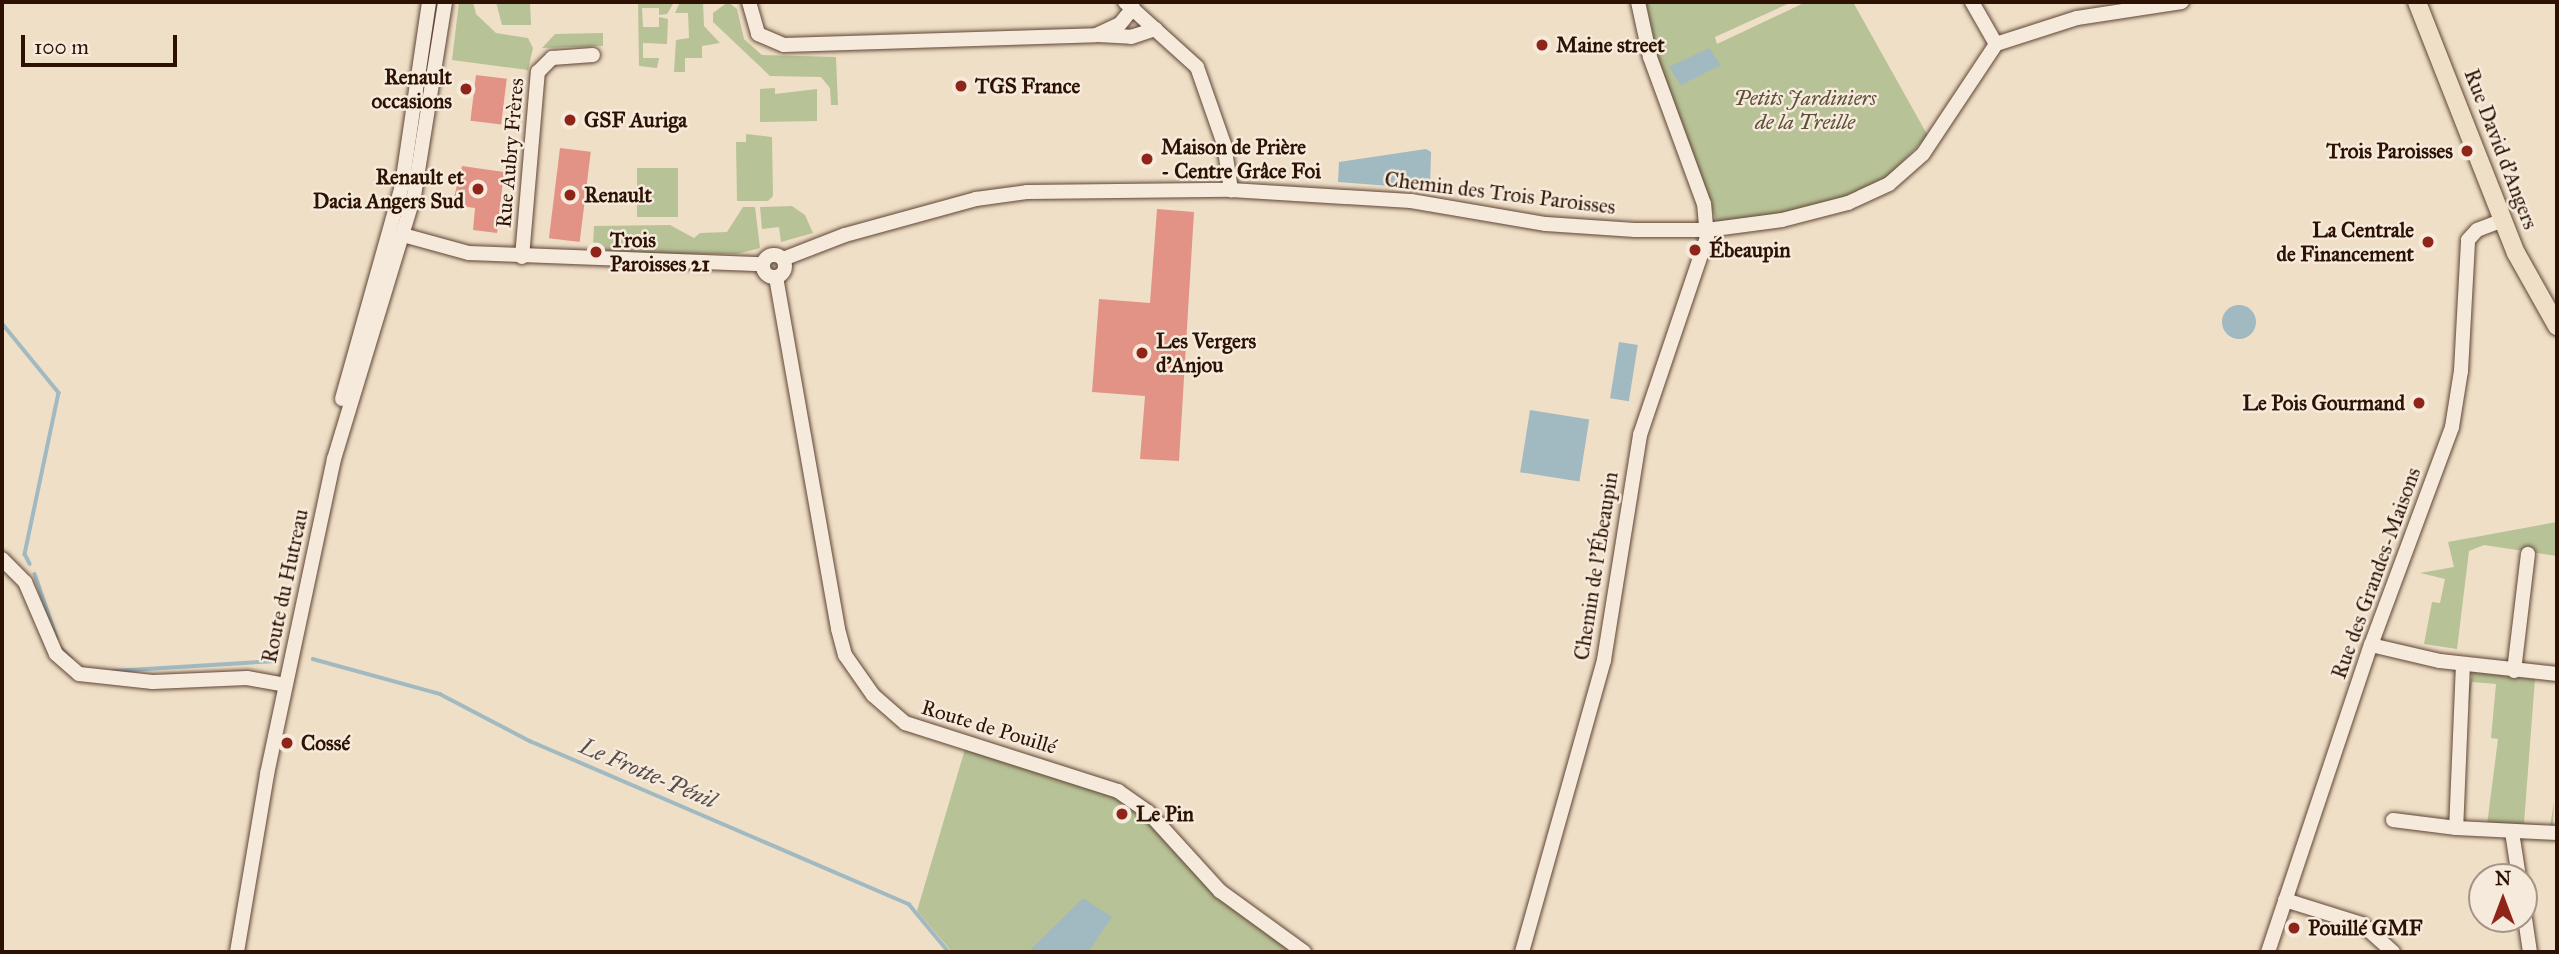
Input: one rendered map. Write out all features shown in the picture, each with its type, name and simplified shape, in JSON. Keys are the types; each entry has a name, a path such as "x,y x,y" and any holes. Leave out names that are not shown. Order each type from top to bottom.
{"main road":[{"name":"Rue David d'Angers","path":"2417,2 2428,21"},
{"name":"Rue David d'Angers","path":"2424,2 2428,21 2503,220 2557,326"}],"street":[{"path":"334,458 353,348 402,185 429,2"},
{"name":"Route du Hutreau","path":"237,952 285,685 334,458 415,192 444,2"},
{"path":"749,2 758,34 784,45 1096,35 1131,37 1156,29"},
{"path":"1638,2 1650,57 1690,159 1707,230"},
{"path":"1972,2 1996,44 2087,15 2182,2"},
{"path":"1096,35 1120,24 1129,5 1199,71 1224,144 1231,190"},
{"name":"Chemin des Trois Paroisses","path":"782,259 845,235 976,199 1027,192 1231,190 1411,201 1590,228 1707,230 1808,214 1889,184 1923,154 1996,44"},
{"name":"Rue Aubry Frères","path":"522,257 538,72 552,58 593,55"},
{"name":"Rue des Grandes-Maisons","path":"2268,952 2371,645 2452,428 2461,371 2468,240 2477,230 2503,220"},
{"name":"Chemin de l'Ébeaupin","path":"1522,952 1606,649 1640,435 1693,289 1707,230"},
{"path":"403,235 469,253 762,264"},
{"path":"769,255 782,259 784,270 776,277 766,274 762,264 769,255"},
{"name":"Route de Pouillé","path":"776,277 838,629 858,676 905,723 1099,782 1138,803 1220,891 1304,952"},
{"path":"2514,671 2528,554"},
{"path":"2,559 25,582 56,654 79,674 153,682 247,678 285,685"},
{"path":"2371,645 2463,664 2557,674"},
{"path":"2456,828 2463,664"},
{"path":"2393,820 2456,828 2557,833"},
{"path":"2512,832 2517,863"},
{"path":"2285,900 2362,924 2393,952"},
{"path":"2527,933 2530,952"}],"green space":[{"path":"459,2 473,2 476,14 496,33 528,38 533,48 528,70 452,60"},
{"path":"496,2 530,2 531,25 502,25"},
{"path":"638,2 673,4 667,14 659,15 659,8 642,8 643,27 659,27 659,17 668,19 667,44 643,43 643,58 659,58 657,68 639,66"},
{"path":"680,2 703,2 704,26 720,43 702,46 702,58 685,58 685,72 674,72 676,40 689,38 688,13 675,13"},
{"path":"728,2 737,9 744,39 762,55 836,57 838,105 831,105 830,88 821,77 770,76 713,22 713,13"},
{"name":"Petits Jardiniers de la Treille","path":"1646,2 1792,2 1715,37 1717,44 1806,2 1853,2 1928,136 1880,184 1858,194 1809,209 1717,222 1660,71"},
{"path":"603,33 603,46 542,48 555,34"},
{"path":"775,88 775,94 817,89 817,121 760,122 760,89"},
{"path":"746,134 772,137 773,196 768,201 737,201 736,142 746,142"},
{"path":"637,168 678,168 678,217 637,217"},
{"path":"792,206 805,215 813,233 781,242 779,227 762,229 760,207"},
{"path":"743,207 755,207 760,248 737,254 605,254 605,247 593,247 594,226 670,225 694,238 700,233 727,232"},
{"path":"2557,522 2557,556 2484,545 2469,551 2457,649 2424,644 2432,602 2440,603 2445,579 2420,573 2454,567 2448,542"},
{"path":"2473,672 2535,679 2524,823 2550,826 2554,802 2553,827 2487,825 2498,739 2491,738 2496,684 2472,682 2469,705 2464,705"},
{"path":"965,749 1092,784 1131,804 1215,894 1294,952 952,952 917,911"}],"water":[{"path":"1709,48 1721,65 1681,85 1669,67"},
{"path":"1426,149 1431,152 1430,189 1338,182 1339,162"},
{"path":"2239,305 2251,310 2256,322 2251,334 2239,339 2227,334 2222,322 2227,310"},
{"path":"1619,342 1638,345 1629,401 1610,398"},
{"path":"1530,410 1589,419 1579,482 1520,472"},
{"path":"1083,898 1112,917 1088,952 1028,952"}],"building":[{"path":"476,75 507,79 501,124 470,121"},
{"name":"Renault","path":"560,148 591,152 580,242 549,238"},
{"name":"Renault et Dacia Angers Sud","path":"462,166 504,172 497,233 473,230 475,208 452,205"},
{"name":"Les Vergers d'Anjou","path":"1157,209 1194,212 1179,461 1140,459 1145,396 1092,392 1099,299 1150,303"}],"waterway":[{"name":"Le Frotte-Pénil","path":"2,323 59,393 25,554 30,564"},
{"name":"Le Frotte-Pénil","path":"35,574 57,638"},
{"name":"Le Frotte-Pénil","path":"59,646 71,658"},
{"name":"Le Frotte-Pénil","path":"313,659 440,694 530,741 909,904 949,952"},
{"name":"Le Frotte-Pénil","path":"113,671 277,661"}],"place":[{"name":"Maine street","path":"1542,45"},
{"name":"TGS France","path":"961,86"},
{"name":"Renault occasions","path":"466,89"},
{"name":"GSF Auriga","path":"570,120"},
{"name":"Trois Paroisses","path":"2467,151"},
{"name":"Maison de Prière - Centre Grâce Foi","path":"1147,159"},
{"name":"Renault et Dacia Angers Sud","path":"478,189"},
{"name":"Renault","path":"570,195"},
{"name":"La Centrale de Financement","path":"2428,242"},
{"name":"Ébeaupin","path":"1695,250"},
{"name":"Trois Paroisses 21","path":"596,252"},
{"name":"Les Vergers d'Anjou","path":"1142,353"},
{"name":"Le Pois Gourmand","path":"2419,403"},
{"name":"Cossé","path":"287,743"},
{"name":"Le Pin","path":"1122,814"},
{"name":"Pouillé GMF","path":"2294,928"}]}
